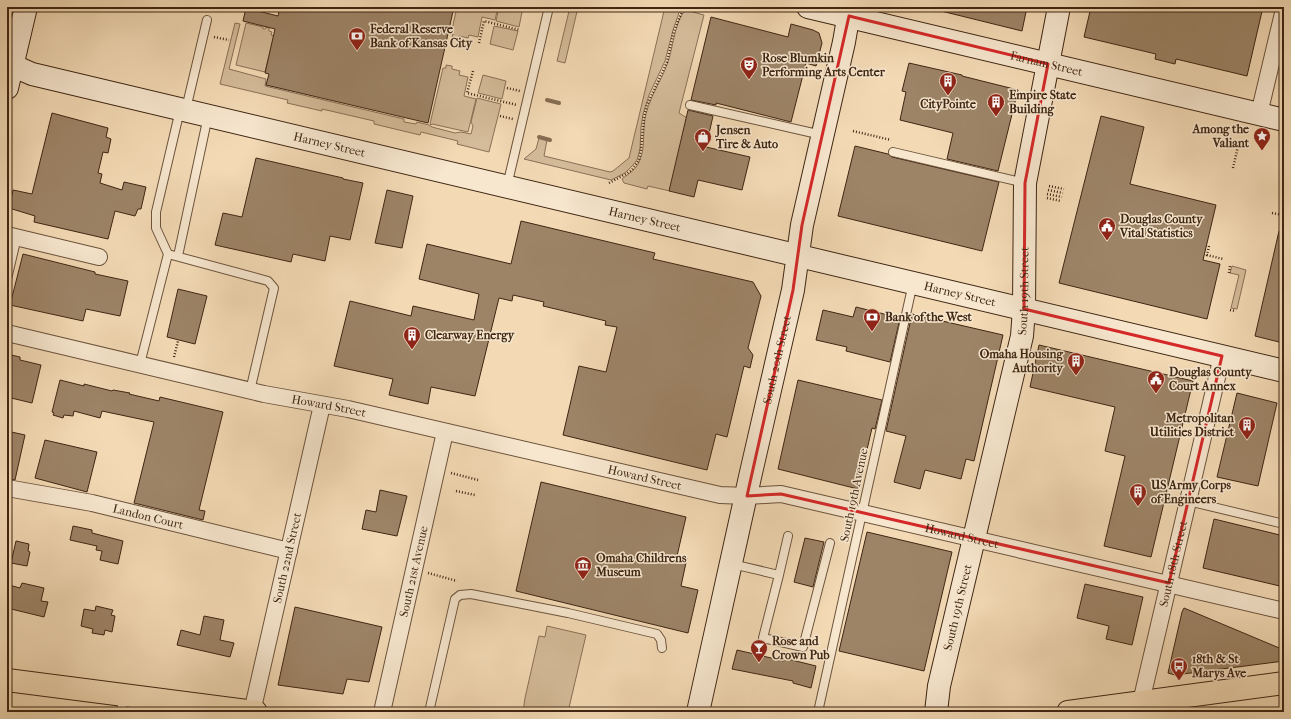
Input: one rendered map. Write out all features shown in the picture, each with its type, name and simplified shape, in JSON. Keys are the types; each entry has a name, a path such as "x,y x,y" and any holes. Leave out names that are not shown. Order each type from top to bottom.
{"main road":[{"path":"7,88 10,64 26,7"},
{"name":"Farnam Street","path":"808,7 849,12 1048,64 1259,114 1283,115"},
{"name":"South 19th Street","path":"936,712 939,686 1022,336 1024,309 1025,183 1059,7"},
{"name":"South 20th Street","path":"698,712 793,290 799,256 802,224 849,12"},
{"name":"Harney Street","path":"10,64 32,74 1284,371"},
{"path":"7,680 123,704 256,712"},
{"path":"1068,712 1134,707 1284,683"}],"street":[{"path":"1259,114 1284,9"},
{"path":"12,236 99,257"},
{"name":"Howard Street","path":"7,332 250,391 445,432 720,495 747,496 781,494 1284,611"},
{"name":"South 18th Street","path":"1134,707 1168,583 1222,356"},
{"name":"South 22nd Street","path":"252,712 322,405"},
{"name":"South 21st Avenue","path":"382,712 445,432"},
{"name":"Landon Court","path":"7,488 92,503 289,551"}],"lane":[{"path":"507,186 549,7"},
{"path":"140,364 168,254 156,228 156,212 207,20"},
{"path":"690,105 822,135"},
{"path":"178,256 208,115"},
{"path":"893,152 1025,183"},
{"path":"7,279 12,236"},
{"path":"168,254 268,281 274,288 250,391"},
{"name":"South 19th Avenue","path":"818,712 913,283"},
{"path":"1188,501 1284,524"},
{"path":"788,536 763,638 803,647 830,544"},
{"path":"731,564 779,575"},
{"path":"428,712 456,599 460,595 471,594 568,613 657,634 661,640 662,648"}],"path":[{"path":"609,183 632,170 639,160 644,117 647,105 667,62 674,31 684,7"},
{"path":"479,44 484,21 520,30"},
{"path":"204,35 229,40"},
{"path":"473,71 467,93 504,102"},
{"path":"853,131 891,140"},
{"path":"1233,168 1239,142"},
{"path":"1049,186 1064,189"},
{"path":"1048,190 1063,193"},
{"path":"1048,194 1062,197"},
{"path":"1047,198 1061,201"},
{"path":"1272,213 1283,215 1283,222 1280,232"},
{"path":"1209,246 1207,255 1223,259"},
{"path":"1229,273 1230,266"},
{"path":"1230,310 1236,311"},
{"path":"174,357 178,341"},
{"path":"448,472 478,480"},
{"path":"456,491 475,495"},
{"path":"425,572 458,581"}],"highlighted area":[{"path":"849,16 1048,64 1025,183 1024,309 1222,356 1169,583 781,494 747,496 793,290 802,225"}],"shaded area":[{"path":"457,7 498,7 495,20 482,17 478,37 469,35 468,38 459,36 458,38 452,37 453,34 451,34"},
{"path":"499,7 523,7 519,27 496,21"},
{"path":"570,7 578,7 565,63 557,61"},
{"path":"650,7 679,7 680,10 665,61 649,95 643,114 640,149 637,160 634,164 625,173 611,180 524,159 536,149 539,138 547,140 544,156 610,172 629,158 664,11"},
{"path":"686,10 704,15 679,113 687,118 670,191 648,186 647,189 624,183 622,179 632,172 638,165 641,157 648,106 668,63 680,18"},
{"path":"235,23 240,24 229,69 266,79 265,86 404,119 404,122 416,124 417,122 455,133 461,132 471,134 473,126 471,122 477,98 501,104 489,152 457,144 458,141 421,132 420,135 374,124 374,121 322,109 322,111 287,103 288,100 220,84"},
{"path":"246,23 263,27 263,29 266,27 269,28 269,31 272,32 271,35 274,36 265,72 236,65"},
{"path":"494,26 518,31 513,50 490,44"},
{"path":"446,65 452,66 452,69 460,71 459,75 468,77 464,96 476,99 468,132 430,124 443,68 446,68"},
{"path":"483,75 506,81 502,99 478,93"},
{"path":"1232,266 1246,270 1237,309 1231,308 1239,275 1230,273"},
{"path":"547,626 586,635 568,712 523,712 539,636 545,637"}],"building":[{"name":"Federal Reserve Bank of Kansas City","path":"280,7 454,7 428,123 266,85 269,74 265,73 275,29 243,21 246,8 278,16"},
{"path":"941,7 1027,7 1022,31 941,11"},
{"path":"1091,7 1263,7 1247,76 1176,59 1175,64 1155,59 1156,54 1084,37"},
{"name":"Rose Blumkin Performing Arts Center","path":"711,17 788,37 791,24 819,33 822,43 816,66 806,63 791,122 716,103 716,105 691,100"},
{"path":"909,63 1018,90 998,171 947,159 953,133 900,120 906,92 902,91"},
{"name":"Jensen Tire & Auto","path":"688,110 713,116 706,147 750,157 742,190 698,180 694,197 669,191"},
{"path":"52,113 108,128 106,137 111,139 108,153 103,152 98,173 102,174 100,183 122,190 124,182 146,187 141,209 138,209 135,216 115,211 108,239 34,222 35,216 9,208 13,190 32,194"},
{"path":"1101,116 1144,127 1130,184 1216,205 1203,260 1220,264 1207,319 1059,283"},
{"path":"855,146 888,154 892,157 999,182 982,251 838,216"},
{"path":"256,158 363,183 350,240 330,236 325,261 293,254 291,262 215,245 223,213 242,217"},
{"path":"387,190 413,196 402,248 375,243"},
{"path":"521,221 655,253 653,259 753,282 761,296 748,348 753,355 750,368 744,366 727,437 716,434 707,470 563,435 579,366 606,372 617,327 605,325 606,321 543,306 544,302 513,295 512,301 499,298 475,396 431,387 428,404 389,395 393,379 334,366 350,301 411,316 413,306 474,320 479,294 419,279 427,244 511,264"},
{"path":"1279,231 1284,231 1284,339 1281,338 1279,342 1255,336"},
{"path":"23,254 95,272 95,274 128,281 120,316 86,309 83,321 10,305"},
{"path":"178,289 207,296 195,344 167,337"},
{"name":"Bank of the West","path":"856,307 900,318 890,362 846,351 847,347 816,340 823,310 853,317"},
{"path":"912,314 1003,335 974,461 966,459 961,479 925,470 920,489 894,482 906,436 886,431"},
{"path":"1039,345 1193,381 1151,557 1104,546 1125,456 1105,451 1115,407 1030,387"},
{"path":"7,354 20,357 20,360 41,365 32,403 7,397"},
{"path":"60,380 84,386 84,384 112,391 130,393 129,394 159,401 160,397 223,412 199,510 205,511 203,520 134,503 154,422 102,411 100,418 74,411 73,416 64,415 63,418 53,415 54,413 52,412"},
{"path":"798,380 882,400 875,429 872,428 858,489 778,469"},
{"name":"Metropolitan Utilities District","path":"1237,393 1277,403 1258,486 1217,477"},
{"path":"7,431 25,435 15,480 7,479"},
{"path":"45,440 97,452 87,492 35,478"},
{"path":"541,482 686,517 677,556 687,558 681,586 698,590 688,633 516,591"},
{"path":"380,490 407,496 397,536 362,529 366,510 376,512"},
{"path":"1214,519 1284,536 1284,587 1203,568"},
{"path":"73,526 92,530 92,533 123,541 118,564 100,560 102,551 96,550 97,546 70,540"},
{"path":"867,532 952,552 924,671 839,651"},
{"path":"805,538 824,542 813,587 794,582"},
{"path":"16,541 29,544 28,551 30,552 27,566 11,563"},
{"path":"22,583 44,588 41,601 48,602 44,617 7,608 9,585 20,588"},
{"path":"1085,584 1143,597 1132,645 1106,639 1109,626 1077,618"},
{"path":"96,606 113,610 111,615 115,616 112,632 105,630 104,635 92,633 93,629 81,626 84,609 95,611"},
{"path":"295,607 382,627 369,682 347,679 343,694 278,685"},
{"path":"1184,608 1284,650 1284,661 1175,675 1168,673"},
{"path":"204,616 224,620 220,640 234,643 230,657 177,645 181,630 200,635"},
{"path":"737,650 784,661 784,658 816,666 811,688 793,683 793,681 732,669"}],"waterway":[{"path":"547,100 559,103"},
{"path":"539,137 550,140"}],"place":[{"name":"Federal Reserve Bank of Kansas City","path":"357,51"},
{"name":"Rose Blumkin Performing Arts Center","path":"749,80"},
{"name":"CityPointe","path":"948,96"},
{"name":"Empire State Building","path":"996,117"},
{"name":"Among the Valiant","path":"1262,151"},
{"name":"Jensen Tire & Auto","path":"703,152"},
{"name":"Douglas County Vital Statistics","path":"1107,241"},
{"name":"Bank of the West","path":"872,332"},
{"name":"Clearway Energy","path":"412,350"},
{"name":"Omaha Housing Authority","path":"1076,376"},
{"name":"Douglas County Court Annex","path":"1156,394"},
{"name":"Metropolitan Utilities District","path":"1247,440"},
{"name":"US Army Corps of Engineers","path":"1138,507"},
{"name":"Omaha Childrens Museum","path":"583,580"},
{"name":"Rose and Crown Pub","path":"759,663"},
{"name":"18th & St Marys Ave","path":"1179,681"}]}
